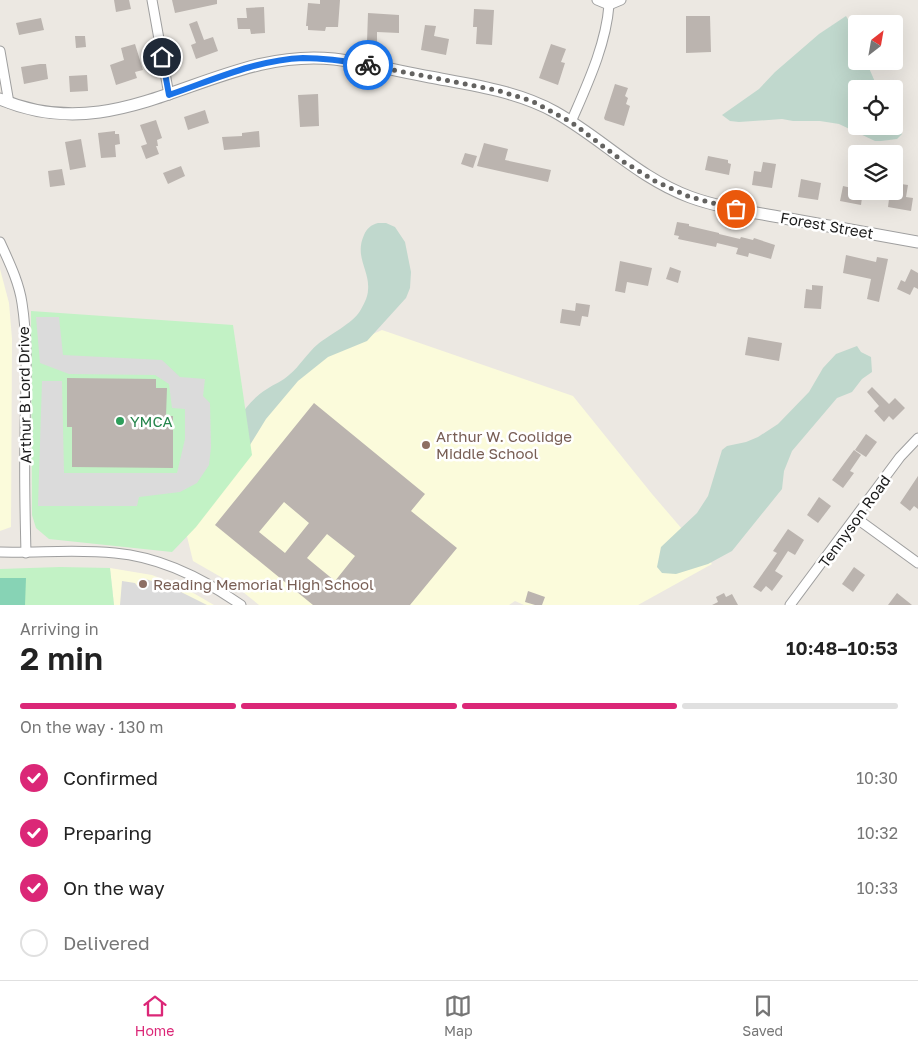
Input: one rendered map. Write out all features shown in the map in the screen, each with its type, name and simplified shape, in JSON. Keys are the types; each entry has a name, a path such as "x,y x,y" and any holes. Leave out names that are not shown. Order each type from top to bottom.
{"street":[{"path":"152,0 169,95"},
{"path":"597,0 609,5 622,0"},
{"path":"571,122 591,75 605,30 609,5"},
{"path":"0,52 5,101"},
{"name":"Forest Street","path":"5,101 50,112 90,114 169,95 247,68 282,60 301,58 334,60 496,90 532,101 571,122 646,176 690,197 750,212 918,242"},
{"name":"Arthur B Lord Drive","path":"0,242 22,302 26,349 26,553"},
{"name":"Tennyson Road","path":"790,605 900,457 918,438"},
{"path":"856,518 918,563"},
{"path":"0,552 100,552 142,558 189,574 241,605"}],"shaded area":[{"path":"846,16 848,19 848,70 870,70 874,80 848,80 848,128 839,124 820,121 782,119 739,122 730,121 722,115 759,89 775,72 819,34"},
{"path":"862,135 901,135 897,139 875,141"},
{"path":"378,223 386,223 395,227 405,242 411,272 410,288 406,298 367,341 328,357 298,381 266,419 245,453 238,419 247,406 262,392 287,377 314,348 352,320 361,309 366,298 368,283 361,257 361,243 368,229"},
{"path":"0,269 9,303 12,339 11,527 0,531"},
{"path":"36,317 59,317 63,355 162,360 180,377 205,379 203,396 210,403 211,447 209,465 197,483 180,492 139,497 137,506 38,506 42,381 62,381 64,473 177,473 185,439 185,409 172,408 169,384 155,375 69,374 40,363"},
{"name":"Arthur W. Coolidge Middle School","path":"382,330 573,396 652,494 712,564 638,605 524,605 515,601 509,605 259,605 233,584 193,561 182,516 303,365"},
{"path":"857,346 861,352 871,357 872,372 862,379 852,392 837,398 792,451 784,471 782,489 732,551 708,564 676,574 662,573 657,567 661,547 697,513 708,496 722,450 727,446 758,437 778,424 809,392 823,368 836,354"},
{"name":"Reading Memorial High School","path":"110,568 152,575 183,587 214,605 114,605"},
{"name":"Reading Memorial High School","path":"142,578 169,586 207,605 120,605 122,581 135,583 138,587"}],"green space":[{"path":"31,311 233,325 252,455 196,527 172,552 49,539 36,528 32,515"},
{"path":"110,568 114,605 0,605 0,569"},
{"path":"0,578 26,578 25,605 0,605"}],"building":[{"path":"114,0 129,0 131,9 116,12"},
{"path":"172,0 217,0 217,4 175,13"},
{"path":"320,0 340,0 338,27 326,27 325,31 308,30 308,26 306,26 308,3 320,4"},
{"path":"264,7 265,33 251,34 250,29 238,29 237,18 247,18 246,8"},
{"path":"474,9 494,10 492,45 476,44 477,27 473,27"},
{"path":"368,13 399,15 399,33 377,32 377,42 367,42"},
{"path":"686,16 710,16 711,52 686,53"},
{"path":"41,18 44,30 19,35 16,23"},
{"path":"197,21 204,40 213,37 218,51 196,59 191,45 196,43 189,24"},
{"path":"425,25 436,26 434,36 449,39 446,55 421,50"},
{"path":"75,36 85,36 86,47 76,48"},
{"path":"135,44 143,70 135,72 137,78 116,85 110,65 124,60 121,48"},
{"path":"551,44 566,49 561,62 565,63 558,85 539,78"},
{"path":"46,64 48,79 24,84 21,67"},
{"path":"87,75 88,91 70,92 69,76"},
{"path":"615,84 628,88 625,96 628,98 626,104 630,106 624,126 604,118"},
{"path":"318,94 319,126 300,127 298,95"},
{"path":"205,110 209,123 188,130 184,117"},
{"path":"156,120 162,138 157,140 158,146 156,146 159,154 146,159 141,146 147,144 140,125"},
{"path":"115,131 115,134 119,134 120,144 115,145 116,157 101,158 98,133"},
{"path":"259,131 260,147 224,150 222,137 242,136 242,133"},
{"path":"81,139 86,167 70,170 65,142"},
{"path":"484,143 508,149 505,160 551,170 548,182 477,166"},
{"path":"465,153 477,156 473,168 461,164"},
{"path":"708,156 728,160 728,163 731,164 729,175 705,170"},
{"path":"763,162 776,164 772,188 752,185 754,171 761,172"},
{"path":"181,166 185,176 168,184 163,173"},
{"path":"62,169 65,185 50,187 48,171"},
{"path":"801,179 821,183 818,200 798,197"},
{"path":"903,184 908,185 906,197 913,198 911,211 888,207 889,200 903,200"},
{"path":"843,186 848,187 848,200 862,200 861,205 840,201"},
{"path":"677,222 740,239 741,237 753,240 754,238 775,245 771,259 749,253 748,257 736,254 738,248 717,243 716,247 678,239 679,236 674,235"},
{"path":"846,255 876,262 877,257 888,259 879,302 867,299 871,279 843,273"},
{"path":"620,261 652,268 648,286 627,282 625,293 615,291"},
{"path":"670,267 681,271 678,283 666,279"},
{"path":"911,269 918,273 918,289 914,287 910,295 897,289 901,280 905,282"},
{"path":"812,285 823,286 821,309 804,308 806,289 812,290"},
{"path":"576,303 590,305 588,317 582,316 580,326 560,323 562,309 575,311"},
{"path":"748,337 782,343 779,361 745,355"},
{"name":"YMCA","path":"67,378 156,379 156,388 167,388 166,416 173,416 173,468 72,467 72,427 67,427"},
{"path":"872,387 889,404 895,398 905,408 893,420 889,416 884,422 874,411 879,406 867,392"},
{"path":"314,403 425,494 411,511 457,548 410,605 313,605 215,525","holes":["284,502 309,523 285,553 259,532","327,534 355,556 335,581 307,558"]},
{"path":"866,434 877,442 866,457 855,450"},
{"path":"854,450 861,455 850,471 854,473 843,488 832,480"},
{"path":"918,476 918,509 914,506 910,511 900,503"},
{"path":"819,497 831,506 818,523 807,515"},
{"path":"788,529 804,540 795,555 788,551 775,571 783,576 772,591 766,586 761,592 753,587 777,553 773,551"},
{"path":"854,567 865,575 853,592 842,584"},
{"path":"528,591 545,597 542,605 525,602"},
{"path":"724,593 726,597 732,594 738,605 712,605 718,602 716,597"},
{"path":"897,593 912,605 888,605"}],"way so far":[{"path":"368,65 496,90 532,101 571,122 624,162 655,181 701,201 736,209"}],"place":[{"name":"YMCA","path":"120,421"},
{"name":"Arthur W. Coolidge Middle School","path":"426,445"},
{"name":"Reading Memorial High School","path":"143,584"}],"route":[{"path":"162,57 169,95 233,72 282,60 317,58 368,65"}]}
